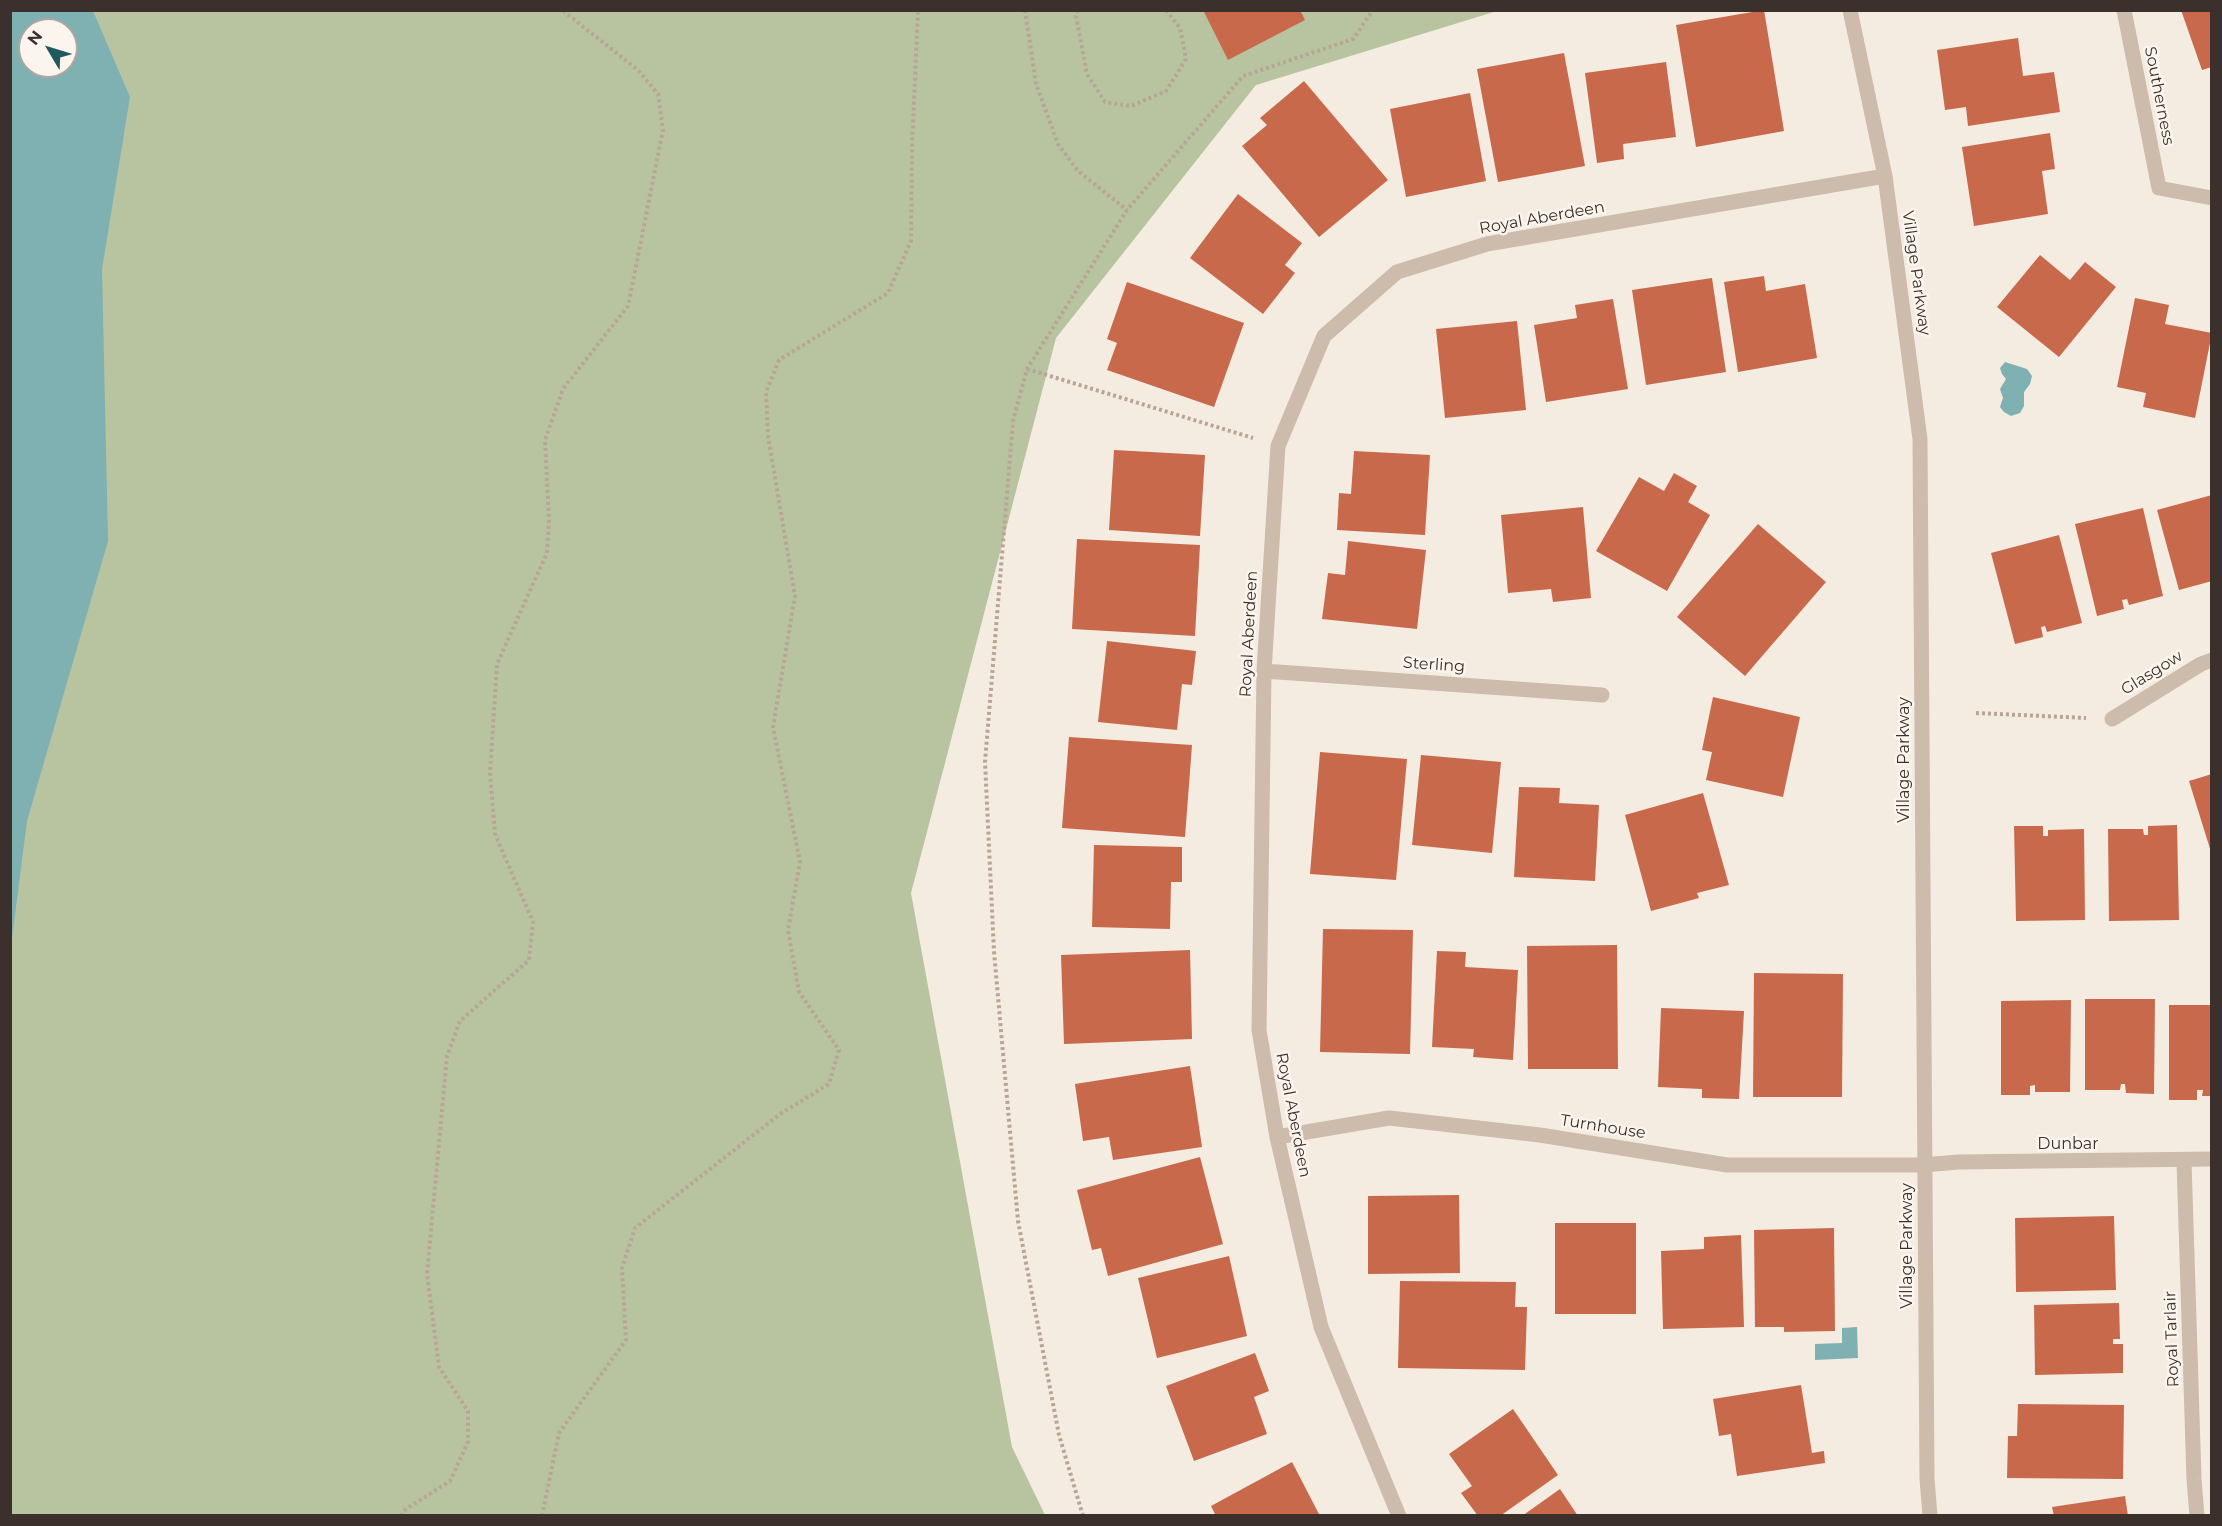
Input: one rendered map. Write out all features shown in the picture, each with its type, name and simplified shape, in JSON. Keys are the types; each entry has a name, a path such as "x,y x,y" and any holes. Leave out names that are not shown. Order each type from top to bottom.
{"street":[{"name":"Village Parkway","path":"1850,10 1885,176 1920,439 1924,1165 1927,1479 1930,1515"},
{"name":"Southerness","path":"2124,10 2159,188 2211,198"},
{"name":"Royal Aberdeen","path":"1399,1515 1321,1327 1277,1137 1258,1030 1264,671 1278,446 1324,336 1397,272 1487,244 1885,176"},
{"name":"Glasgow","path":"2112,719 2211,660"},
{"name":"Sterling","path":"1264,671 1602,694"},
{"name":"Turnhouse","path":"1277,1137 1389,1118 1540,1135 1727,1165 1924,1165"},
{"name":"Dunbar","path":"1924,1165 1958,1162 2211,1159"},
{"name":"Royal Tarlair","path":"2184,1161 2193,1467 2197,1515"}],"path":[{"path":"402,1515 403,1512 450,1480 468,1442 468,1411 439,1366 427,1274 447,1056 460,1021 530,960 533,922 495,834 490,773 497,664 547,553 549,520 545,440 563,389 628,306 663,130 658,94 638,70 561,10"},
{"path":"542,1515 559,1433 626,1340 622,1268 635,1228 780,1114 829,1084 838,1050 799,992 788,930 800,862 773,727 795,596 768,436 766,392 779,360 888,293 911,241 912,147 918,10"},
{"path":"1025,10 1036,84 1058,144 1078,171 1127,210"},
{"path":"1078,10 1076,16 1088,74 1105,102 1131,106 1166,91 1186,59 1180,28 1166,10"},
{"path":"1083,1515 1059,1435 1018,1221 994,952 985,762 1013,421 1027,369 1127,210 1243,76 1353,39 1373,10"},
{"path":"1027,369 1278,446"},
{"path":"1976,713 2112,719"}],"green space":[{"path":"10,11 1497,11 1256,85 1056,338 911,893 1012,1447 1045,1515 11,1515"}],"water":[{"path":"11,10 93,11 130,97 102,269 108,541 27,821 11,946"},
{"path":"2005,362 2027,369 2032,376 2024,392 2024,406 2020,413 2011,416 2000,407 2003,398 2000,389 2006,379 2000,368"},
{"path":"1857,1327 1858,1358 1815,1360 1815,1344 1842,1343 1842,1328"}],"building":[{"path":"1203,10 1300,10 1305,20 1228,60"},
{"path":"1764,10 1784,131 1696,147 1676,25"},
{"path":"2181,10 2212,10 2212,67 2202,70"},
{"path":"2018,38 2023,76 2054,72 2060,112 1968,126 1966,107 1945,110 1937,50"},
{"path":"1564,53 1585,166 1498,182 1477,69"},
{"path":"1666,62 1676,137 1623,144 1624,159 1597,163 1585,73"},
{"path":"1304,81 1388,180 1319,237 1242,146 1267,125 1260,118"},
{"path":"1470,93 1486,181 1406,197 1390,109"},
{"path":"2050,133 2055,169 2042,171 2048,214 1974,226 1962,147"},
{"path":"1238,194 1302,243 1285,265 1295,273 1263,314 1190,258"},
{"path":"2040,255 2070,280 2085,262 2116,287 2059,357 1997,307"},
{"path":"1764,276 1766,291 1805,284 1817,358 1738,372 1724,282"},
{"path":"1712,278 1726,372 1646,385 1632,290"},
{"path":"1127,282 1244,323 1214,407 1107,370 1117,343 1107,339"},
{"path":"2135,298 2169,305 2165,324 2212,333 2195,418 2143,407 2146,393 2117,387"},
{"path":"1613,299 1628,389 1546,402 1534,325 1577,318 1575,305"},
{"path":"1517,321 1526,410 1445,418 1436,329"},
{"path":"1114,450 1205,455 1200,536 1109,530"},
{"path":"1354,451 1430,455 1425,535 1337,530 1339,493 1351,494"},
{"path":"1674,473 1697,486 1688,502 1710,515 1667,591 1596,551 1639,477 1664,491"},
{"path":"2212,495 2212,581 2179,590 2157,510"},
{"path":"1583,507 1591,598 1553,602 1551,589 1508,593 1501,515"},
{"path":"2143,508 2163,596 2129,605 2127,599 2122,600 2124,609 2097,616 2075,524"},
{"path":"1758,524 1826,582 1745,676 1677,617"},
{"path":"2059,535 2082,623 2047,632 2045,626 2041,627 2043,637 2015,644 1991,553"},
{"path":"1077,539 1200,545 1195,636 1072,629"},
{"path":"1348,541 1426,550 1417,629 1322,619 1328,573 1345,575"},
{"path":"1107,641 1196,651 1192,685 1182,684 1177,730 1098,722"},
{"path":"1713,697 1800,717 1783,797 1706,780 1712,752 1702,750"},
{"path":"1069,737 1192,745 1185,837 1062,828"},
{"path":"1320,752 1407,759 1396,880 1310,874"},
{"path":"1421,755 1501,762 1492,853 1412,845"},
{"path":"2212,774 2212,852 2211,852 2189,781"},
{"path":"1519,787 1560,788 1559,803 1599,805 1595,881 1514,877"},
{"path":"1703,793 1729,885 1697,893 1699,898 1651,911 1625,815"},
{"path":"2177,825 2179,920 2109,921 2108,829 2143,829 2144,835 2148,835 2148,826"},
{"path":"2014,826 2043,826 2043,836 2048,836 2048,830 2084,829 2085,920 2016,921"},
{"path":"1094,845 1182,847 1182,882 1171,882 1170,929 1092,927"},
{"path":"1323,929 1413,930 1410,1054 1320,1052"},
{"path":"1617,945 1618,1069 1528,1069 1527,946"},
{"path":"1190,950 1192,1039 1064,1044 1061,955"},
{"path":"1437,951 1466,952 1465,967 1518,970 1513,1060 1473,1057 1474,1049 1432,1047"},
{"path":"1754,973 1843,974 1842,1097 1753,1097"},
{"path":"2085,999 2155,999 2154,1094 2126,1093 2125,1084 2121,1084 2120,1090 2085,1090"},
{"path":"2071,1000 2070,1092 2035,1092 2035,1085 2030,1086 2030,1095 2001,1095 2001,1001"},
{"path":"2169,1005 2212,1005 2212,1096 2202,1096 2203,1090 2197,1090 2197,1100 2169,1100"},
{"path":"1661,1008 1744,1011 1739,1099 1702,1098 1702,1089 1658,1087"},
{"path":"1190,1066 1202,1147 1113,1160 1109,1137 1083,1141 1075,1084"},
{"path":"1200,1157 1223,1244 1108,1276 1101,1248 1092,1250 1077,1190"},
{"path":"1459,1195 1460,1273 1368,1274 1368,1196"},
{"path":"2114,1216 2116,1290 2016,1292 2015,1218"},
{"path":"1555,1223 1636,1223 1636,1314 1555,1314"},
{"path":"1834,1228 1835,1331 1784,1332 1784,1327 1755,1327 1754,1230"},
{"path":"1741,1235 1744,1327 1663,1329 1661,1251 1704,1249 1704,1237"},
{"path":"1229,1256 1247,1336 1157,1358 1138,1278"},
{"path":"1400,1281 1516,1282 1515,1307 1527,1307 1525,1370 1398,1368"},
{"path":"2119,1303 2120,1339 2113,1339 2113,1344 2123,1344 2123,1373 2035,1375 2034,1305"},
{"path":"1255,1353 1269,1391 1254,1397 1267,1434 1194,1461 1166,1386"},
{"path":"1801,1385 1812,1453 1824,1451 1825,1463 1737,1476 1731,1434 1719,1436 1713,1399"},
{"path":"2018,1404 2124,1405 2123,1479 2007,1478 2008,1436 2017,1436"},
{"path":"1513,1409 1558,1475 1500,1516 1478,1516 1461,1493 1472,1486 1449,1454"},
{"path":"1292,1462 1320,1516 1216,1516 1211,1506"},
{"path":"1560,1489 1578,1516 1522,1516"},
{"path":"2125,1496 2128,1516 2054,1516 2052,1507"}]}
